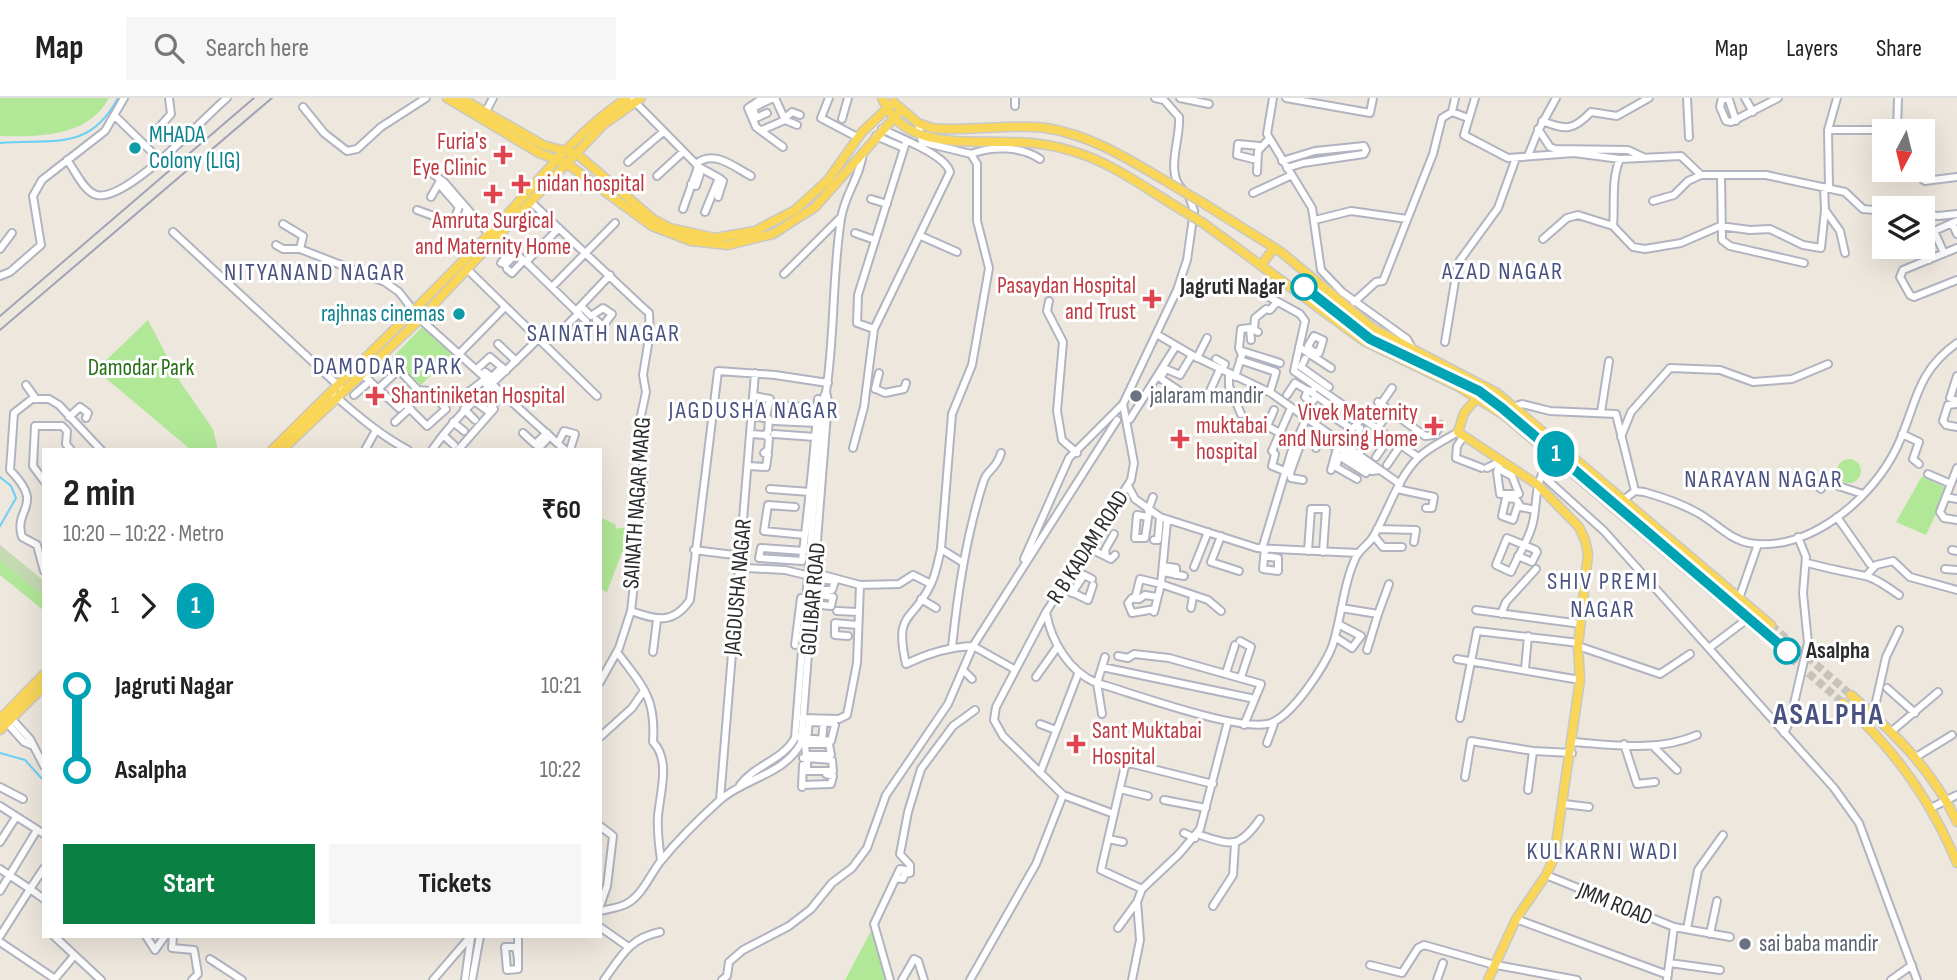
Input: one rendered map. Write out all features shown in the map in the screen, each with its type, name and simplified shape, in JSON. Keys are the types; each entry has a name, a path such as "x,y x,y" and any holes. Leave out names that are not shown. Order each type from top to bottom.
{"main road":[{"path":"447,98 459,100 529,142 539,153 543,167 538,181"},
{"path":"882,98 893,118 918,134 958,142 1041,143 1075,152 1172,204 1262,264 1364,341 1463,390 1504,415 1763,634"},
{"path":"284,448 345,392 366,378 467,269 556,159 608,110 634,99"},
{"path":"274,448 412,310 531,202 603,125 634,99"},
{"path":"539,153 566,163 666,233 691,241 739,244 757,240 792,224 815,206 836,177 857,137 893,100 918,123 955,130 1045,128 1085,138 1135,163 1274,248 1374,328 1486,387 1771,625"},
{"path":"836,177 901,110"},
{"path":"529,142 577,154 637,211"},
{"path":"1127,178 1135,163"},
{"path":"1262,264 1274,248"},
{"path":"1463,390 1469,378"},
{"path":"1486,387 1464,413 1461,434 1500,465 1538,485 1579,527 1588,554 1578,645 1580,680 1572,753 1554,858 1546,875 1516,919 1488,980"},
{"path":"1745,619 1752,609"},
{"path":"4,722 42,676"},
{"path":"4,722 42,688"},
{"path":"1851,695 1892,731 1916,757 1947,801 1957,822"},
{"path":"1843,703 1876,733 1931,808 1957,863"}],"street":[{"path":"0,276 10,272 41,245 33,196 42,180 105,131 124,98"},
{"path":"155,132 171,114 169,98"},
{"path":"67,160 88,189 102,196 125,187 160,160 228,98"},
{"path":"303,107 324,133 347,151 357,149 381,127 426,98"},
{"path":"483,115 493,98"},
{"path":"751,108 763,98"},
{"path":"751,108 774,98 785,119 797,125"},
{"path":"829,98 819,115 821,118 857,137"},
{"path":"842,119 848,98"},
{"name":"R B KADAM ROAD","path":"1154,98 1163,99 1179,117 1174,171 1177,183 1192,199 1194,211 1184,270 1158,335 1123,404 1121,419 1134,463 1128,486 1046,612 1058,646 1078,674 1097,683 1244,725 1275,721"},
{"path":"1180,98 1209,104"},
{"path":"1273,98 1269,139 1306,194 1315,220 1321,270 1329,282 1407,339 1413,350"},
{"path":"1286,98 1370,113 1373,98"},
{"path":"1354,302 1376,282 1383,281 1433,154 1443,118 1452,112 1455,98"},
{"path":"1475,98 1464,132 1466,137 1500,156 1516,158 1574,153 1620,159 1643,156 1684,157 1701,175"},
{"path":"1528,156 1538,129 1556,98"},
{"path":"1542,121 1577,126 1591,112 1616,116 1649,98"},
{"path":"1687,98 1689,137"},
{"path":"1723,98 1720,107 1726,121 1735,121 1779,98"},
{"path":"1745,98 1753,112"},
{"path":"1543,239 1573,215 1613,226 1633,247 1645,249 1681,243 1720,226 1750,230 1770,229 1803,246 1821,248 1828,131 1837,98"},
{"path":"1897,119 1898,98"},
{"path":"634,99 698,168 723,181 718,197"},
{"path":"751,108 764,129 783,147"},
{"path":"751,108 756,127 764,129 785,119 792,112 800,114"},
{"path":"1452,112 1468,118"},
{"path":"756,118 767,113"},
{"path":"115,116 160,160"},
{"path":"918,123 918,134 926,144 971,154 998,149 1024,149 1040,159"},
{"path":"1538,129 1550,147 1555,149 1628,150 1643,156"},
{"path":"1828,131 1872,131"},
{"path":"628,162 663,132"},
{"path":"853,447 866,388 874,329 950,172 945,162 879,132"},
{"path":"1257,172 1259,146 1269,139"},
{"path":"1257,160 1237,155 1238,144 1241,142 1259,146"},
{"path":"874,329 857,323 858,295 905,145"},
{"path":"1282,161 1331,149 1364,146 1366,150 1364,154 1287,168"},
{"name":"GOLIBAR ROAD","path":"804,773 832,774 832,782 802,786 805,758 800,718 808,620 813,596 821,423 828,383 841,217 850,188 862,165 863,150"},
{"path":"657,176 683,152"},
{"path":"971,154 977,164 977,221 989,268 972,365 952,414 941,549 932,584 906,616 902,646 906,664 926,654 953,647 973,646 1014,669"},
{"path":"686,205 703,158 714,157 751,176"},
{"path":"1445,342 1458,263 1498,208 1516,158"},
{"path":"1613,226 1616,188 1613,175 1620,159"},
{"path":"426,169 493,236 512,249 505,266 516,254 579,310 591,316 603,307 612,314 603,326 596,320"},
{"path":"1253,193 1292,175"},
{"path":"1653,201 1674,195 1701,175 1766,175 1849,194 1863,209 1872,210"},
{"path":"1721,176 1722,240 1726,244 1804,262"},
{"path":"836,177 850,188"},
{"path":"1936,180 1957,177"},
{"path":"705,212 719,178"},
{"path":"431,197 440,182"},
{"path":"417,209 453,223 459,206 440,182"},
{"path":"871,199 887,204"},
{"name":"SAINATH NAGAR MARG","path":"531,202 649,313 643,375 646,391 637,434 643,458 643,489 631,611 617,652 602,678"},
{"path":"460,226 467,209"},
{"path":"1825,210 1840,231 1845,253"},
{"path":"1315,220 1351,211 1407,219"},
{"path":"1935,216 1957,214"},
{"path":"784,274 841,217"},
{"path":"881,222 889,224"},
{"path":"1935,231 1955,222 1957,234"},
{"path":"551,287 615,223"},
{"path":"282,224 303,236 300,249"},
{"path":"525,261 559,228"},
{"path":"173,232 334,388 338,398 359,414 375,432 404,448"},
{"path":"0,249 12,233"},
{"path":"855,233 875,240"},
{"path":"1935,233 1944,253"},
{"path":"921,236 957,252"},
{"path":"276,245 283,249 300,249 385,282 399,292 420,319 492,377 516,361 538,339"},
{"path":"1957,248 1902,270 1900,277 1910,295 1921,297 1957,280"},
{"path":"467,269 597,397"},
{"path":"568,325 610,275"},
{"path":"1269,297 1303,317 1304,329 1293,370 1361,424 1418,457"},
{"path":"1049,301 1047,311 1063,342 1057,411 1062,440 1077,453"},
{"path":"1258,332 1254,330 1255,318 1277,302"},
{"path":"460,353 505,307"},
{"path":"575,332 586,321 579,310"},
{"path":"1251,340 1250,328 1241,329 1239,348 1242,351 1280,363"},
{"path":"1158,335 1195,357 1222,367 1270,392 1324,431 1339,447 1370,469 1376,472 1379,470"},
{"path":"1166,369 1180,375 1207,338"},
{"path":"1635,491 1698,513 1736,539 1758,544 1783,543 1798,537 1837,517 1863,494 1886,465 1902,433 1923,376 1932,364 1957,343"},
{"path":"498,344 516,361"},
{"path":"722,980 727,976 729,962 743,950 789,926 811,909 832,883 852,868 867,848 886,795 947,704 973,646 1014,579 1121,419 1176,346"},
{"path":"1299,347 1331,368"},
{"path":"1240,360 1242,351"},
{"path":"1175,355 1161,380 1178,390"},
{"path":"1309,355 1301,367 1328,404 1320,417"},
{"path":"478,368 490,356 504,369"},
{"path":"1209,393 1222,367 1240,360 1276,372 1270,392"},
{"path":"1601,412 1609,361"},
{"path":"1187,364 1194,368"},
{"path":"1621,437 1630,412 1670,368 1720,370 1753,382 1792,379 1828,364"},
{"path":"1222,367 1241,414"},
{"path":"473,400 488,411 499,398 478,368"},
{"path":"436,448 464,408 492,386 504,369"},
{"path":"354,395 366,378 429,426 446,409 430,391 418,390 400,371"},
{"path":"631,611 657,620 677,616 690,600 718,371 828,383"},
{"name":"JAGDUSHA NAGAR","path":"720,800 755,373"},
{"path":"876,389 880,373"},
{"path":"379,389 393,375"},
{"path":"1957,376 1950,398 1957,402"},
{"path":"470,391 481,381 492,386 568,448"},
{"path":"866,388 891,393 904,389 906,383"},
{"path":"1287,395 1295,383 1329,387"},
{"path":"26,385 36,399"},
{"path":"334,388 345,392"},
{"path":"1392,388 1380,403 1416,434 1425,436 1438,431 1441,443"},
{"path":"404,406 395,423 404,406 418,390"},
{"path":"443,435 456,447 506,396"},
{"path":"754,397 770,399 766,417 769,419 768,432 765,435"},
{"path":"42,564 37,545 22,537 20,530 28,495 24,484 10,470 14,413 36,399 55,402 99,448"},
{"path":"803,551 761,548 759,558 801,562 803,551 810,492 815,437 821,423 817,408 818,399"},
{"path":"1957,402 1948,405 1943,421 1946,425 1957,427"},
{"path":"1072,442 1078,448 1121,419 1123,404"},
{"path":"1513,407 1522,404 1550,411 1616,414 1635,491"},
{"path":"776,405 817,408"},
{"path":"69,448 66,444 65,429 80,407 88,413 86,418"},
{"path":"464,408 475,420"},
{"path":"1291,408 1272,451 1275,454 1272,467 1287,473 1291,478 1303,480"},
{"path":"1274,410 1266,425 1280,433 1295,449"},
{"path":"1377,429 1390,410"},
{"path":"1330,415 1352,429 1361,424 1377,429 1388,439"},
{"path":"752,416 766,417"},
{"path":"1264,551 1306,419"},
{"path":"774,421 821,423"},
{"path":"453,422 464,431"},
{"path":"1358,455 1363,447 1357,436 1361,424"},
{"path":"42,478 33,466 33,428 62,426 65,429"},
{"path":"540,448 565,430 575,434 569,448"},
{"path":"1316,448 1324,431"},
{"path":"366,448 375,432"},
{"path":"523,433 535,444 554,439"},
{"path":"752,433 769,438 768,450 764,453"},
{"path":"1902,433 1919,442 1913,459 1919,464"},
{"path":"774,434 815,437"},
{"path":"1267,743 1275,721 1287,713 1309,684 1335,637 1345,586 1358,553 1375,533 1399,487 1418,457 1461,434"},
{"path":"1461,434 1456,458 1485,468 1500,465 1508,471 1519,494 1500,494 1500,465"},
{"path":"1014,579 1069,458 1077,453 1088,437"},
{"path":"552,448 554,439"},
{"path":"1376,457 1388,439"},
{"path":"1324,440 1358,455 1399,487 1434,497 1432,508 1426,508"},
{"path":"1387,465 1400,446"},
{"path":"1331,470 1339,447"},
{"path":"749,466 766,467 768,454 750,451"},
{"path":"953,647 951,629 962,562 984,477 997,466 1001,453"},
{"path":"1357,480 1335,465 1339,456 1366,473 1370,469"},
{"path":"1507,580 1531,531 1538,485 1550,456"},
{"path":"1956,467 1941,516 1957,520"},
{"path":"1928,474 1951,484"},
{"path":"1542,475 1596,523 1834,788 1859,824 1917,980"},
{"path":"1821,489 1816,484 1817,479 1863,494"},
{"path":"1508,486 1517,485"},
{"path":"1128,486 1135,499 1154,515 1264,551 1358,553"},
{"path":"770,489 810,492"},
{"path":"1614,508 1635,491"},
{"path":"1151,539 1155,525 1153,497"},
{"path":"1946,497 1957,499"},
{"path":"1518,505 1535,510"},
{"path":"795,507 768,506 764,531 805,535"},
{"path":"1308,551 1311,509 1326,509 1323,552"},
{"path":"1154,515 1163,569 1161,584 1154,611 1132,613 1128,603 1145,594 1157,597"},
{"path":"1837,517 1870,565"},
{"path":"1375,533 1416,530 1414,542"},
{"path":"1194,567 1208,532"},
{"path":"1375,533 1383,547 1402,547"},
{"path":"1087,547 1110,554 1105,550 1114,534"},
{"path":"1221,536 1211,562 1238,571"},
{"path":"1784,733 1790,721 1808,643 1803,593 1807,563 1798,537"},
{"path":"1511,572 1496,565 1504,552 1507,538 1523,543 1537,552 1533,561 1518,556"},
{"path":"37,545 42,539"},
{"path":"1523,543 1543,556"},
{"path":"1735,610 1758,544"},
{"path":"941,549 962,562"},
{"path":"694,550 741,556"},
{"path":"1521,568 1525,560"},
{"path":"1866,576 1876,565 1893,561 1910,578 1957,590"},
{"path":"1807,563 1838,569 1849,575 1866,576 1899,595"},
{"path":"746,568 785,570 860,584 899,584 913,575 932,584"},
{"path":"1163,569 1176,568 1180,575"},
{"path":"1502,614 1506,602 1536,569"},
{"path":"1945,569 1957,570"},
{"path":"1063,588 1072,593 1088,600 1093,582 1084,575 1072,593"},
{"path":"1135,599 1140,579 1208,600 1221,611"},
{"path":"1068,580 1077,586"},
{"path":"740,785 750,784 788,761 809,722 839,719 851,708 857,663 860,584"},
{"path":"1367,650 1390,584"},
{"path":"795,645 801,598 813,596"},
{"path":"1191,608 1193,596"},
{"path":"921,599 936,608"},
{"path":"1341,608 1378,614"},
{"path":"1476,610 1581,624"},
{"path":"836,611 858,612"},
{"path":"1046,612 1014,669 996,707 994,720 1003,736 1063,795 1115,814"},
{"path":"1709,648 1745,619"},
{"path":"653,652 657,620"},
{"path":"1335,637 1352,648 1362,636 1338,624"},
{"path":"848,636 835,635 834,625 857,625"},
{"path":"1873,715 1886,657 1899,630"},
{"path":"1460,718 1477,631 1578,645 1660,674 1690,654"},
{"path":"1525,669 1528,636"},
{"path":"1226,673 1237,643 1251,647 1241,677"},
{"path":"1036,677 1058,646"},
{"path":"617,652 641,684 654,708 653,742 659,748 663,768 658,818 661,860"},
{"path":"1118,656 1147,655 1261,684 1244,725"},
{"path":"1102,715 1097,683 1105,657"},
{"path":"1457,659 1471,659 1580,680"},
{"path":"1102,667 1255,699"},
{"path":"963,670 972,679"},
{"path":"1040,772 1078,674"},
{"path":"1887,688 1915,713"},
{"path":"602,735 632,708 643,692"},
{"path":"1892,731 1938,692"},
{"path":"890,980 874,924 896,878 903,879 905,874 910,873 910,865 900,854 908,812 920,772 953,726 975,710"},
{"path":"602,908 626,905 634,898 661,860 748,775 801,740 834,740 835,724 800,718"},
{"path":"822,740 824,721"},
{"path":"1118,928 1137,902 1142,890 1196,836 1213,784 1228,721"},
{"path":"4,722 30,739 42,763"},
{"path":"1040,724 1056,730"},
{"path":"1573,742 1654,747 1697,735"},
{"path":"1916,757 1952,735"},
{"path":"1465,777 1471,741 1533,751 1572,753"},
{"path":"1624,744 1637,784 1656,782"},
{"path":"1654,747 1676,770"},
{"path":"1528,790 1533,751"},
{"path":"769,762 770,770"},
{"path":"1142,890 1101,870 1120,789 1129,763 1213,784"},
{"path":"909,764 920,772"},
{"path":"0,787 23,799"},
{"path":"1120,789 1148,796"},
{"path":"970,980 1036,864 1063,795"},
{"path":"1931,808 1957,795"},
{"path":"1164,800 1206,808"},
{"path":"1564,804 1589,807"},
{"path":"0,806 40,832 0,891"},
{"path":"0,842 16,817"},
{"path":"1184,833 1235,844 1245,840 1260,820"},
{"path":"602,828 613,836 607,886 602,902"},
{"path":"1687,929 1698,870 1723,835"},
{"path":"1108,839 1123,842"},
{"path":"1213,906 1233,875 1235,844"},
{"path":"0,869 42,898"},
{"path":"0,936 42,871"},
{"name":"JMM ROAD","path":"1546,875 1674,927 1668,978"},
{"path":"1710,934 1717,901"},
{"path":"1132,980 1140,940 1137,902"},
{"path":"1633,911 1636,902"},
{"path":"1516,919 1668,978"},
{"path":"1674,927 1730,937"},
{"path":"602,928 627,946"},
{"path":"604,980 627,946 643,936 660,932"},
{"path":"56,938 101,980"},
{"path":"147,938 155,950 164,938"},
{"path":"173,938 172,947 194,950 198,974 192,980"},
{"path":"433,980 469,938"},
{"path":"472,938 474,948 472,980"},
{"path":"465,980 479,938"},
{"path":"518,938 518,959"},
{"path":"0,942 55,979 74,956"},
{"path":"1402,980 1418,948 1424,945 1577,980"},
{"path":"210,959 242,980"},
{"path":"902,980 914,959 918,961 925,980"},
{"path":"1437,980 1443,963"},
{"path":"1670,963 1720,970"},
{"path":"1370,965 1398,973 1407,970"},
{"path":"1891,980 1912,965"}],"green space":[{"path":"0,98 109,98 89,121 76,127 46,135 0,136"},
{"name":"Damodar Park","path":"148,320 181,383 213,429 218,448 189,448 96,370"},
{"path":"423,326 454,353 421,385 392,358"},
{"path":"1849,459 1858,462 1861,471 1858,480 1849,483 1840,480 1837,471 1840,462"},
{"path":"1922,476 1948,489 1926,535 1896,522"},
{"path":"602,518 616,525 615,529 632,526 607,592 602,590"},
{"path":"0,545 42,579 42,594 0,560"},
{"path":"0,560 42,594 42,609 0,575"},
{"path":"872,929 877,931 887,980 845,980"}],"waterway":[{"path":"0,143 52,141 81,135 107,116 118,98"},
{"path":"0,477 11,486 16,498 0,526"},
{"path":"0,753 25,760 42,779"}],"tunnel":[{"path":"1771,625 1851,695"},
{"path":"1763,634 1843,703"}],"railway":[{"path":"0,316 254,98"},
{"path":"0,330 272,98"}],"metro line":[{"name":"1","path":"1304,287 1370,339 1479,391 1502,408 1787,651"}],"place":[{"name":"MHADA Colony (LIG)","path":"135,148"},
{"name":"Furia's Eye Clinic","path":"503,155"},
{"name":"nidan hospital","path":"521,184"},
{"name":"Amruta Surgical and Maternity Home","path":"493,194"},
{"name":"Jagruti Nagar","path":"1304,287"},
{"name":"Pasaydan Hospital and Trust","path":"1152,299"},
{"name":"rajhnas cinemas","path":"459,314"},
{"name":"Shantiniketan Hospital","path":"375,396"},
{"name":"jalaram mandir","path":"1136,396"},
{"name":"Vivek Maternity and Nursing Home","path":"1434,426"},
{"name":"muktabai hospital","path":"1180,439"},
{"name":"Asalpha","path":"1787,651"},
{"name":"Sant Muktabai Hospital","path":"1076,744"},
{"name":"sai baba mandir","path":"1745,944"}],"district":[{"name":"AZAD NAGAR","path":"1503,271"},
{"name":"NITYANAND NAGAR","path":"315,272"},
{"name":"SAINATH NAGAR","path":"604,333"},
{"name":"DAMODAR PARK","path":"388,366"},
{"name":"JAGDUSHA NAGAR","path":"754,410"},
{"name":"NARAYAN NAGAR","path":"1764,479"},
{"name":"SHIV PREMI NAGAR","path":"1603,595"},
{"name":"ASALPHA","path":"1829,715"},
{"name":"KULKARNI WADI","path":"1603,851"}]}
